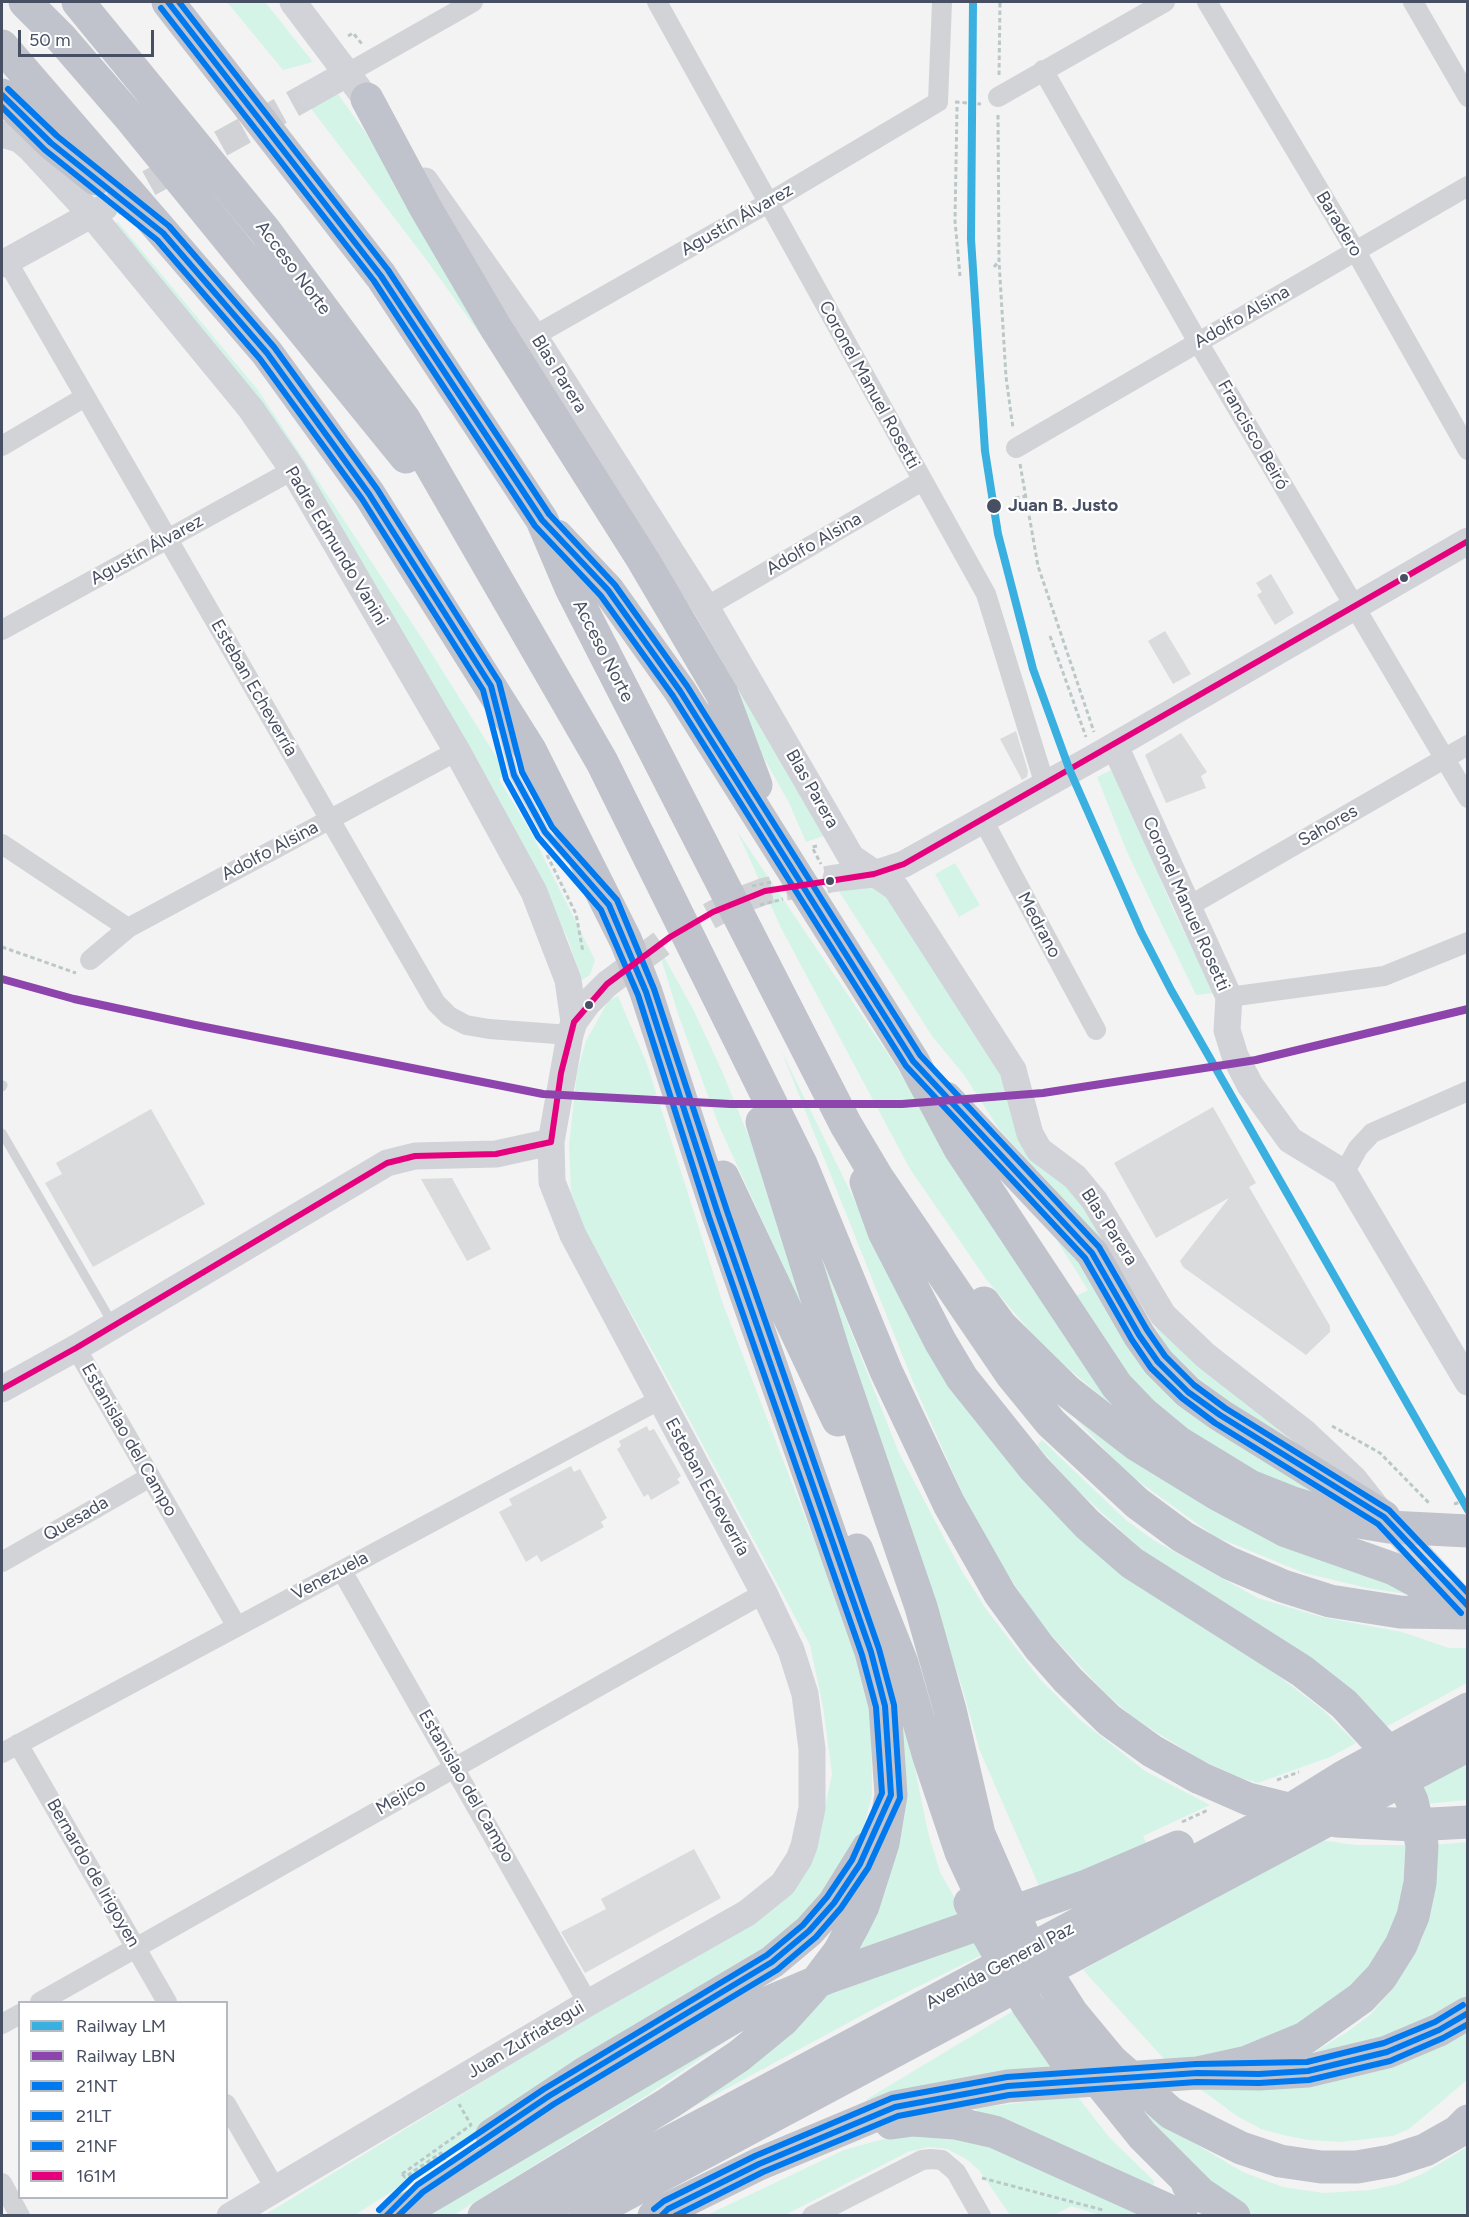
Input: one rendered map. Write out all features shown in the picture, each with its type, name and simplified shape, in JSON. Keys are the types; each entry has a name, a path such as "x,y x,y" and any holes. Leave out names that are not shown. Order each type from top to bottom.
{"highway":[{"path":"25,2 62,39 132,120 471,537"},
{"name":"Acceso Norte","path":"78,2 266,232 332,318 404,419 602,762 734,1031"},
{"name":"Acceso Norte","path":"168,2 381,276 542,520 571,588 846,1125"},
{"path":"2,46 267,353 328,435 530,750 609,905 646,992 718,1214 783,1394 817,1501 874,1661 885,1706 891,1794 875,1872 852,1928 825,1971 783,2020 739,2056 669,2103 484,2216"},
{"path":"2,95 51,142 162,233"},
{"path":"367,99 425,207 490,318 643,560 722,694 806,864 814,908 913,1061 960,1149 1051,1290 1117,1386 1160,1428 1216,1467 1250,1486 1293,1503 1353,1521 1389,1527 1467,1531"},
{"path":"542,520 608,590 806,864"},
{"path":"734,1031 801,1164 886,1371 949,1504 1000,1594 1039,1647 1086,1700 1152,1751 1200,1778 1248,1799 1298,1813 1372,1824 1467,1822"},
{"path":"734,1031 832,1345 921,1607 950,1710 1028,1892 1078,1986 1117,2036 1183,2100 1207,2130 1241,2148 1280,2161 1321,2167 1358,2167 1391,2161 1425,2150 1457,2132 1467,2121"},
{"path":"913,1061 1092,1253 1158,1362 1188,1392 1220,1415 1384,1517"},
{"path":"686,1111 735,1197 849,1442 892,1526"},
{"path":"846,1125 877,1177 1011,1374 1051,1423 1120,1489 1184,1537 1229,1563 1283,1586 1330,1601 1377,1609 1467,1610"},
{"path":"846,1125 884,1232 916,1299 963,1378 1034,1468 1087,1524 1132,1563 1302,1671 1344,1704 1389,1753 1412,1802 1422,1845 1420,1883 1413,1916 1401,1945 1381,1977 1361,1998 1305,2038 1247,2062 1197,2073"},
{"path":"877,1177 942,1250 1001,1326 1067,1391 1137,1445 1217,1494 1286,1530 1394,1569 1467,1610"},
{"path":"783,1394 834,1496 890,1630 929,1758 961,1852 979,1890 1041,1997 1096,2078 1142,2135 1192,2206"},
{"name":"Avenida General Paz","path":"585,2216 1348,1786 1453,1741 1467,1710"},
{"path":"396,2216 712,2029 806,1985 1137,1866 1272,1801 1348,1786"},
{"path":"386,2216 417,2185 549,2096 772,1962 787,1950 809,1931 834,1903 860,1864 891,1794"},
{"name":"Avenida General Paz","path":"528,2216 971,1997"},
{"path":"661,2213 759,2164 850,2128 895,2107 987,2089 1043,2083 1197,2073 1284,2073 1335,2066 1411,2043 1467,2013"},
{"path":"850,2128 913,2120 955,2122 995,2132 1192,2206 1234,2216"}],"street":[{"name":"Blas Parera","path":"293,2 367,99 534,336 706,607 852,856 896,888 1013,1070 1030,1134 1039,1150 1076,1177 1094,1200 1163,1315 1206,1356 1305,1433 1354,1479 1384,1517 1467,1610"},
{"name":"Coronel Manuel Rosetti","path":"657,2 986,594 1045,785"},
{"path":"942,2 947,102"},
{"path":"998,101 1043,70 1165,2"},
{"name":"Baradero","path":"1207,2 1355,250 1467,450"},
{"path":"1413,2 1467,97"},
{"path":"309,95 461,4"},
{"name":"Francisco Beiró","path":"1043,70 1198,342 1467,798"},
{"name":"Agustín Álvarez","path":"534,336 947,102"},
{"name":"Padre Edmundo Vanini","path":"2,134 19,140 31,149 99,210 251,409 292,470 457,751 534,892 568,980 572,1028"},
{"name":"Adolfo Alsina","path":"1016,448 1467,186"},
{"path":"3,258 99,210"},
{"name":"Esteban Echeverría","path":"3,258 436,1003 449,1016 466,1025 489,1029 572,1028 551,1142 552,1182 564,1216 659,1400 764,1593 791,1650 805,1694 813,1781 812,1808 804,1846"},
{"path":"2,446 85,397"},
{"name":"Agustín Álvarez","path":"2,630 292,470"},
{"name":"Adolfo Alsina","path":"706,607 922,481"},
{"path":"806,864 874,874 904,864 1103,752 1467,541"},
{"name":"Sahores","path":"1189,906 1467,745"},
{"name":"Adolfo Alsina","path":"90,960 128,928 457,751"},
{"name":"Coronel Manuel Rosetti","path":"1103,752 1189,906 1229,997 1227,1029 1235,1056 1273,1120 1290,1140 1344,1173 1467,1382"},
{"name":"Medrano","path":"983,820 1096,1030"},
{"path":"2,844 128,928"},
{"path":"1229,997 1384,976 1436,957 1467,942"},
{"path":"572,1028 587,1004 607,984"},
{"path":"1344,1173 1358,1148 1372,1133 1467,1091"},
{"path":"2,1389 114,1326 387,1163 415,1156 496,1154 551,1142"},
{"name":"Estanislao del Campo","path":"76,1348 236,1625"},
{"name":"Venezuela","path":"10,1749 236,1625 342,1571 659,1400"},
{"name":"Quesada","path":"2,1562 150,1477"},
{"name":"Estanislao del Campo","path":"342,1571 588,2003"},
{"name":"Mejico","path":"42,2001 764,1593"},
{"name":"Bernardo de Irigoyen","path":"10,1749 166,2001"},
{"name":"Juan Zufriategui","path":"230,2216 588,2003 747,1913 783,1884 799,1859 804,1846"},
{"path":"2,2024 18,2015"},
{"path":"228,2107 276,2190"},
{"path":"812,2216 922,2160 949,2166 981,2216"},
{"path":"2,2183 20,2216"}],"lane":[{"path":"2,1133 114,1326"}],"path":[{"path":"1000,2 999,261 1006,377 1016,448 1038,566 1103,752"},
{"path":"960,276 947,102 998,101"},
{"path":"994,267 999,261"},
{"path":"1015,498 1026,496"},
{"path":"1050,636 1103,752"},
{"path":"806,864 812,847 816,844 821,852"},
{"path":"2,947 75,974 90,960"},
{"path":"441,2153 405,2177 402,2174 471,2125 450,2086"},
{"path":"949,2166 1107,2212"}],"green space":[{"path":"227,2 265,2 313,62 283,70"},
{"path":"336,91 367,135 510,376 428,262 309,106"},
{"path":"118,222 258,390 427,646 507,774 499,779 532,834 595,960 590,975 582,980 567,937 507,820 450,718 110,226"},
{"path":"546,367 826,835 806,842 789,803"},
{"path":"1115,768 1171,905 1214,993 1196,995 1127,852 1097,777"},
{"path":"737,831 892,1060 1049,1310 1088,1290 1044,1220 1049,1218 1128,1329 1355,1516 1114,1407 1044,1348 986,1279 910,1169 781,928"},
{"path":"955,863 980,905 959,917 935,874"},
{"path":"871,878 889,892 944,974 1053,1169 1131,1266 1311,1452 1231,1404 1196,1376 1167,1348 1114,1254 999,1129 964,1075 932,1036 838,890"},
{"path":"663,955 693,1009 751,1142 807,1318 719,1126 678,1014 661,958"},
{"path":"618,996 647,1064 723,1304 857,1652 871,1715 872,1795 859,1845 803,1928 355,2215 263,2216 765,1909 824,1811 832,1774 823,1707 810,1645 582,1225 571,1192 569,1145 577,1072 586,1041 608,1001"},
{"path":"781,1050 874,1240 976,1415 1275,1673 1323,1710 1356,1743 1330,1757 1258,1783 1241,1778 1201,1760 1135,1719 1104,1692 1041,1624 992,1551 964,1497 915,1387"},
{"path":"820,1253 899,1453 960,1568 986,1609 1039,1678 1078,1718 1145,1771 1210,1805 1143,1836 1147,1845 1128,1855 1039,1886 980,1751 961,1684 873,1428"},
{"path":"1054,1396 1427,1597 1367,1588 1304,1573 1214,1536 1127,1473"},
{"path":"1042,1440 1126,1520 1155,1541 1258,1598 1322,1617 1402,1632 1449,1648 1467,1648 1467,1683 1384,1728 1143,1551 1073,1486 1037,1445"},
{"path":"903,1724 909,1739 928,1832 940,1872 986,1953 883,2004 641,2135 866,1935 886,1890 902,1816"},
{"path":"1467,1758 1467,1800 1426,1804 1419,1784"},
{"path":"1313,1839 1356,1845 1406,1845 1402,1902 1394,1927 1362,1976 1307,2021 1266,2042 1196,2058 1165,2060 1083,1970"},
{"path":"1467,1842 1467,1999 1417,2027 1302,2060 1370,2015 1389,1993 1422,1939 1432,1906 1433,1845"},
{"path":"1018,2008 1057,2069 866,2100 867,2099"},
{"path":"1467,2025 1467,2080 1409,2129 1393,2136 1341,2142 1308,2140 1283,2135 1261,2129 1237,2116 1199,2088"},
{"path":"739,2032 646,2096 454,2215 420,2216"},
{"path":"1100,2057 1194,2143 1243,2172 1283,2187 1324,2193 1371,2190 1398,2184 1422,2174 1467,2147 1467,2215 1254,2215 1191,2170"},
{"path":"1077,2096 1109,2137 1155,2182 1151,2187 977,2113 976,2108"},
{"path":"915,2135 943,2136 990,2146 1147,2215 1099,2215 1071,2206 1055,2215 1010,2215 979,2170 966,2159 947,2149 928,2147 908,2152 785,2215 705,2216 844,2150 887,2138"}],"building":[{"path":"1271,574 1294,613 1275,625 1257,595 1262,592 1256,583"},
{"path":"1165,631 1191,674 1173,684 1148,641"},
{"path":"1016,731 1028,771 1027,777 1022,780 1000,739"},
{"path":"1181,733 1207,772 1201,776 1206,788 1166,803 1145,755"},
{"path":"1213,1107 1256,1183 1249,1187 1330,1326 1330,1332 1306,1355 1183,1267 1180,1261 1229,1198 1156,1238 1114,1163"},
{"path":"151,1109 205,1204 93,1267 45,1183 62,1174 56,1163"},
{"path":"452,1178 491,1249 467,1261 421,1179"},
{"path":"647,1426 649,1431 654,1429 681,1476 677,1479 680,1483 651,1500 648,1494 644,1497 617,1449 621,1446 619,1441"},
{"path":"571,1466 574,1472 580,1469 607,1518 601,1522 604,1527 541,1562 537,1555 526,1562 499,1512 512,1505 509,1499"},
{"path":"694,1849 721,1898 585,1973 561,1932 606,1909 601,1899"}],"tunnel":[{"path":"113,203 309,95"},
{"path":"607,984 670,937 738,901 765,891 836,878"}],"rail line":[{"name":"LM","path":"973,2 971,239 985,451 998,534 1033,669 1070,771 1141,932 1171,990 1468,1510"},
{"name":"LBN","path":"2,979 74,999 195,1025 543,1094 730,1104 902,1104 1043,1093 1256,1060 1468,1009"}],"transit line":[{"name":"21NT","path":"168,2 381,276 542,520 608,590 680,691 913,1061 1092,1253 1139,1335 1158,1362 1188,1392 1220,1415 1384,1517 1468,1606"},
{"name":"21NF","path":"179,2 388,270 549,514 615,585 687,686 920,1055 1099,1247 1147,1330 1165,1356 1194,1385 1225,1408 1389,1510 1468,1593"},
{"name":"21LT","path":"161,8 374,281 535,526 601,596 673,696 906,1066 1085,1258 1132,1340 1151,1368 1182,1398 1215,1423 1378,1524 1461,1613"},
{"name":"21NF","path":"8,89 57,136 169,226 274,347 377,489 499,682 522,772 552,827 617,900 654,989 727,1211 879,1649 894,1705 900,1798 868,1868 841,1908 816,1937 777,1970 554,2104 423,2192 398,2216"},
{"name":"21NT","path":"2,95 51,143 163,233 267,353 369,494 491,686 514,775 545,832 609,905 646,992 718,1214 871,1652 885,1706 891,1795 860,1864 834,1903 809,1931 772,1962 549,2096 417,2185 386,2216"},
{"name":"21LT","path":"2,107 45,150 157,240 260,359 362,499 483,690 506,779 538,837 601,910 638,995 709,1217 862,1655 876,1707 882,1793 852,1860 827,1897 803,1925 767,1955 544,2089 412,2178 379,2210"},
{"name":"161M","path":"551,1142 561,1073 574,1022 607,984 670,937 713,912 765,891 874,874 904,864 1468,541"},
{"name":"161M","path":"2,1389 76,1348 387,1163 415,1156 496,1154 551,1142"},
{"name":"21NF","path":"654,2209 664,2201 755,2156 892,2098 1007,2077 1196,2064 1307,2062 1384,2043 1435,2022 1463,2005"},
{"name":"21NT","path":"661,2216 668,2209 759,2164 895,2107 1008,2086 1197,2073 1259,2074 1308,2071 1387,2052 1439,2030 1468,2013"},
{"name":"21LT","path":"675,2216 763,2172 898,2116 1009,2095 1197,2082 1259,2083 1309,2080 1390,2061 1443,2038 1468,2024"}],"place":[{"name":"Juan B. Justo","path":"994,506"}]}
